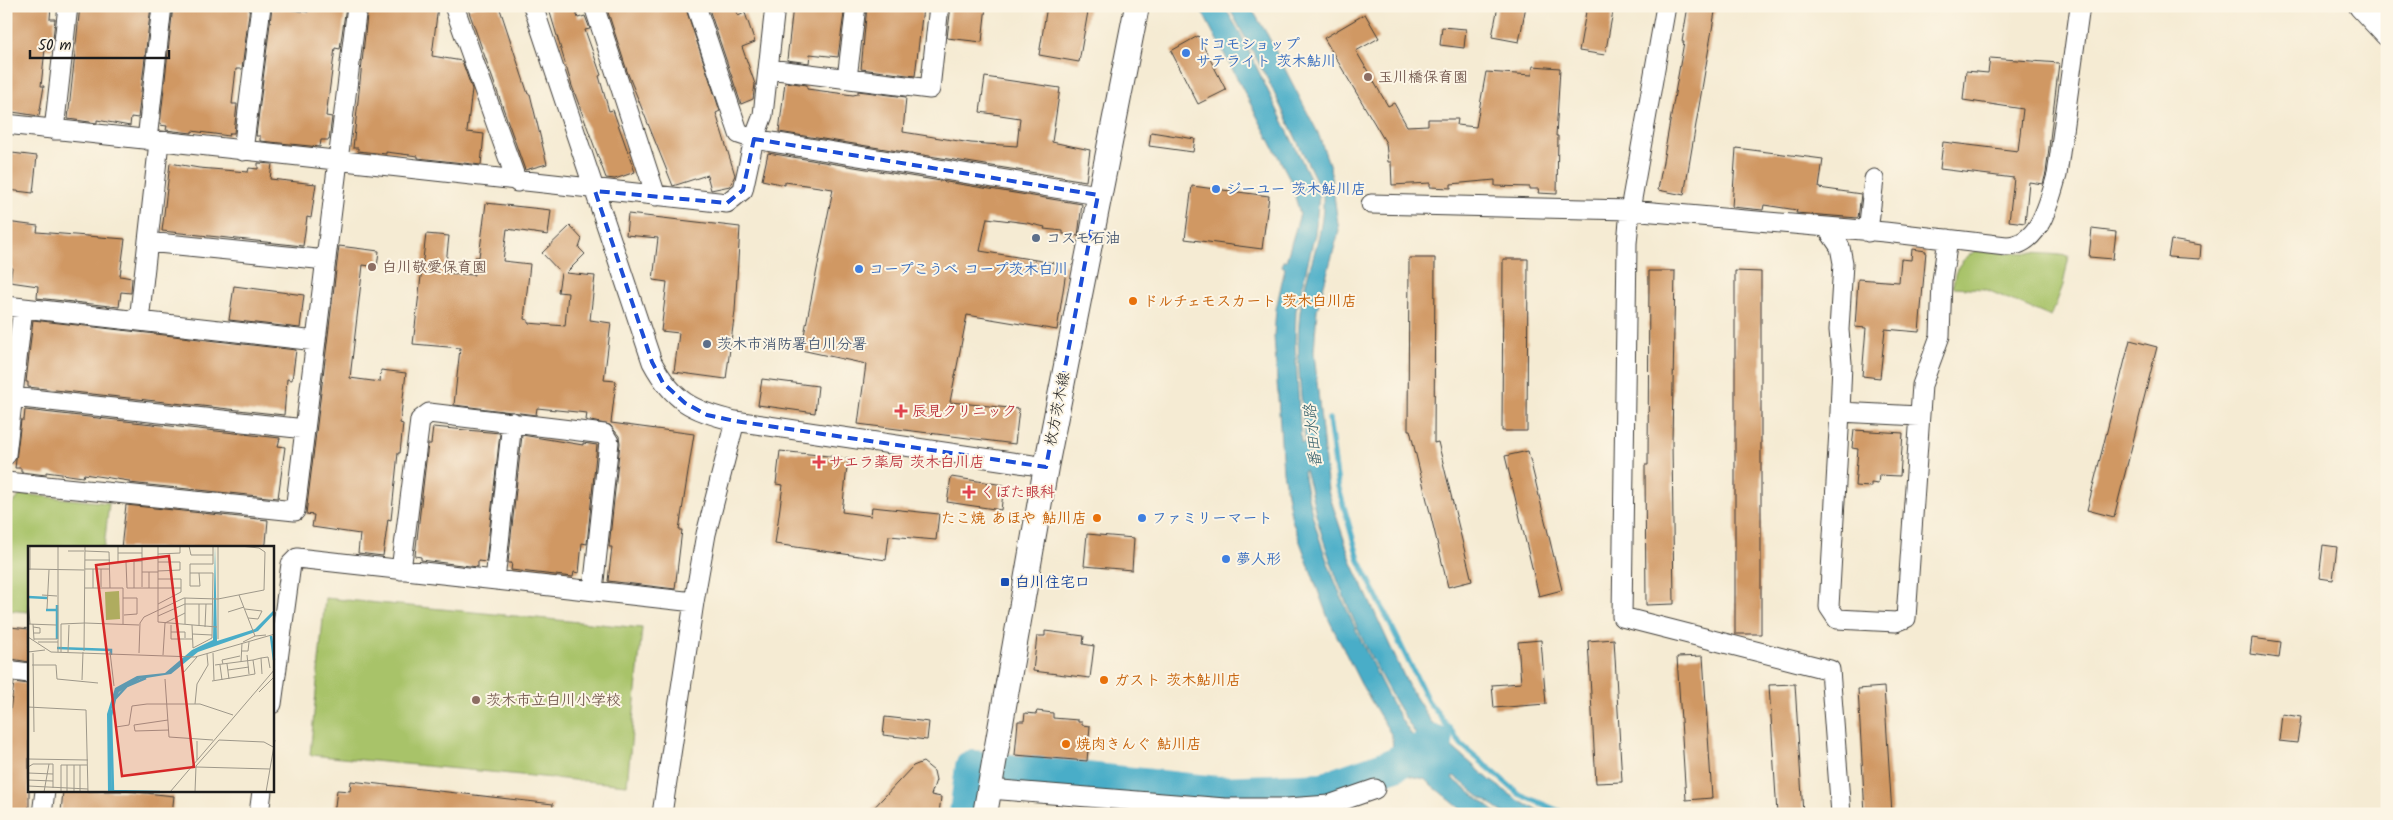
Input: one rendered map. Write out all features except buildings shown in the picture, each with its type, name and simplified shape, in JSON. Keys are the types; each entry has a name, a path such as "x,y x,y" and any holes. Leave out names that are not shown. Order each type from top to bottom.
{"main road":[{"name":"枚方茨木線","path":"985,814 1046,467 1098,195 1137,6"},
{"path":"2361,6 2387,34"}],"street":[{"path":"54,130 68,6"},
{"path":"139,321 148,242 162,6"},
{"path":"243,151 261,6"},
{"path":"6,482 295,511 357,6"},
{"path":"454,6 517,182"},
{"path":"533,6 652,362 663,383 685,403 707,415 735,421 1046,467"},
{"path":"594,6 656,196"},
{"path":"696,6 739,134 754,139 1098,195"},
{"path":"6,124 728,204 743,190 754,139 764,115 775,6"},
{"path":"847,78 856,6"},
{"path":"769,69 930,89 939,6"},
{"path":"1666,6 1630,210 1627,243 1623,428 1622,617 1830,670 1841,814"},
{"path":"1371,204 1630,210 2013,246 2031,238 2046,207 2057,175 2080,6"},
{"path":"1868,232 1874,180"},
{"path":"1827,228 1840,247 1843,263 1840,330 1842,363 1829,607 1837,618 1896,622 1906,618 1922,385 1940,336 1942,280 1948,239"},
{"path":"148,242 326,260"},
{"path":"6,455 13,397 15,307 316,341"},
{"path":"13,397 305,429"},
{"path":"1840,412 1919,416"},
{"path":"401,570 420,420 429,413 604,434 609,442 593,590"},
{"path":"662,814 706,534 735,421"},
{"path":"495,580 512,422"},
{"path":"274,694 291,564 296,558 694,602"},
{"path":"6,670 28,673"},
{"path":"991,776 1225,808 1287,808 1329,805 1375,789"},
{"path":"42,814 45,792"},
{"path":"256,792 260,814"}],"highlighted area":[{"path":"754,139 1098,195 1046,467 735,421 707,415 685,403 663,383 652,362 595,191 727,203 743,190"}],"green space":[{"path":"1975,251 2069,256 2063,285 2051,317 1985,289 1953,287 1956,270 1965,258"},
{"path":"21,494 109,503 104,546 28,546 28,612 6,610 6,543 10,507"},
{"path":"325,598 642,628 627,785 310,755"}],"water":[{"name":"番田水路","path":"1199,6 1224,6 1240,33 1319,196 1315,234 1296,311 1295,342 1301,443 1305,443 1298,345 1300,312 1321,225 1323,195 1268,80 1228,6 1250,6 1267,34 1318,133 1330,167 1339,231 1317,310 1314,352 1328,491 1352,563 1408,685 1430,720 1450,745 1490,780 1518,800 1545,814 1505,814 1454,776 1452,778 1498,814 1467,814 1424,779 1406,775 1400,756 1393,749 1392,736 1361,684 1328,618 1292,520 1283,472 1274,336 1276,309 1285,268 1282,266 1283,261 1286,261 1300,214 1290,179","holes":["1305,470 1320,529 1349,609 1374,663 1417,736 1415,739 1400,718 1382,684 1336,584 1313,517 1303,471"]}],"waterway":[{"path":"1329,419 1338,486 1359,560 1428,701 1462,745 1519,794 1566,814"},
{"path":"966,814 972,767 1217,793 1323,789 1393,765 1436,742"}],"place":[{"name":"ドコモショップ サテライト 茨木鮎川","path":"1186,53"},
{"name":"玉川橋保育園","path":"1368,77"},
{"name":"ジーユー 茨木鮎川店","path":"1216,189"},
{"name":"コスモ石油","path":"1036,238"},
{"name":"白川敬愛保育園","path":"372,267"},
{"name":"コープこうべ コープ茨木白川","path":"859,269"},
{"name":"ドルチェモスカート 茨木白川店","path":"1133,301"},
{"name":"茨木市消防署白川分署","path":"707,344"},
{"name":"辰見クリニック","path":"901,411"},
{"name":"サエラ薬局 茨木白川店","path":"819,462"},
{"name":"くぼた眼科","path":"969,492"},
{"name":"たこ焼 あほや 鮎川店","path":"1097,518"},
{"name":"ファミリーマート","path":"1142,518"},
{"name":"夢人形","path":"1226,559"},
{"name":"白川住宅口","path":"1005,582"},
{"name":"ガスト 茨木鮎川店","path":"1104,680"},
{"name":"茨木市立白川小学校","path":"476,700"},
{"name":"焼肉きんぐ 鮎川店","path":"1066,744"}]}
